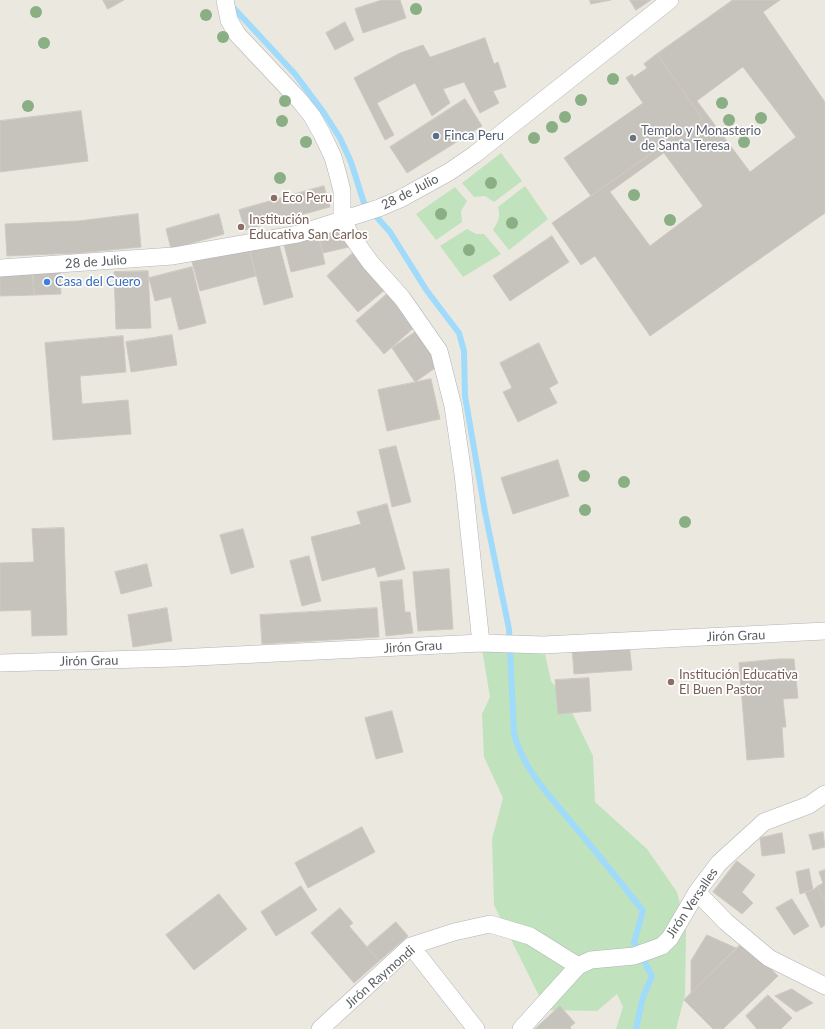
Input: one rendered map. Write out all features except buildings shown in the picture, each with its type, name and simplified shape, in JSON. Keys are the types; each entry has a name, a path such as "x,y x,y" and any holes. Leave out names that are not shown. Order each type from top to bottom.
{"street":[{"path":"225,0 229,20 245,44 290,91 315,122 333,157 342,191 345,219 350,234 366,256 402,298 439,351 453,406 462,466 481,643"},
{"name":"28 de Julio","path":"0,268 173,256 298,234 374,210 400,199 449,172 670,0"},
{"name":"Jirón Grau","path":"0,663 176,658 481,643 543,645 657,638 798,634 825,631"},
{"name":"Jirón Versalles","path":"585,963 634,956 656,949 670,938 697,892 719,863 764,822 809,805 825,794"},
{"path":"697,892 726,922 769,958 825,986"},
{"name":"Jirón Raymondi","path":"320,1029 411,946 454,932 490,924 530,936 585,963"},
{"path":"411,946 476,1029"},
{"path":"522,1029 585,963"}],"green space":[{"path":"501,153 522,181 494,202 485,196 474,197 462,183"},
{"path":"525,186 548,219 509,250 493,230 498,219 498,207"},
{"path":"455,187 467,201 461,211 462,222 436,240 416,214"},
{"path":"467,229 476,234 484,234 501,254 463,277 440,246"},
{"path":"481,643 543,645 551,681 566,700 593,756 595,802 647,849 677,892 686,929 685,995 676,1029 616,1029 623,1007 617,994 597,1011 546,1010 494,905 492,839 503,798 484,757 482,714 490,697"}],"waterway":[{"path":"231,5 295,74 324,113 340,138 351,162 364,203 390,232 427,291 459,333 464,351 465,396 485,512 509,629 514,733 523,758 530,770 546,792 643,911 634,942 652,976 643,997 636,1029"}],"place":[{"name":"Finca Peru","path":"436,136"},
{"name":"Templo y Monasterio de Santa Teresa","path":"633,138"},
{"name":"Eco Peru","path":"274,198"},
{"name":"Institución Educativa San Carlos","path":"241,227"},
{"name":"Casa del Cuero","path":"47,282"},
{"name":"Institución Educativa El Buen Pastor","path":"671,682"}]}
